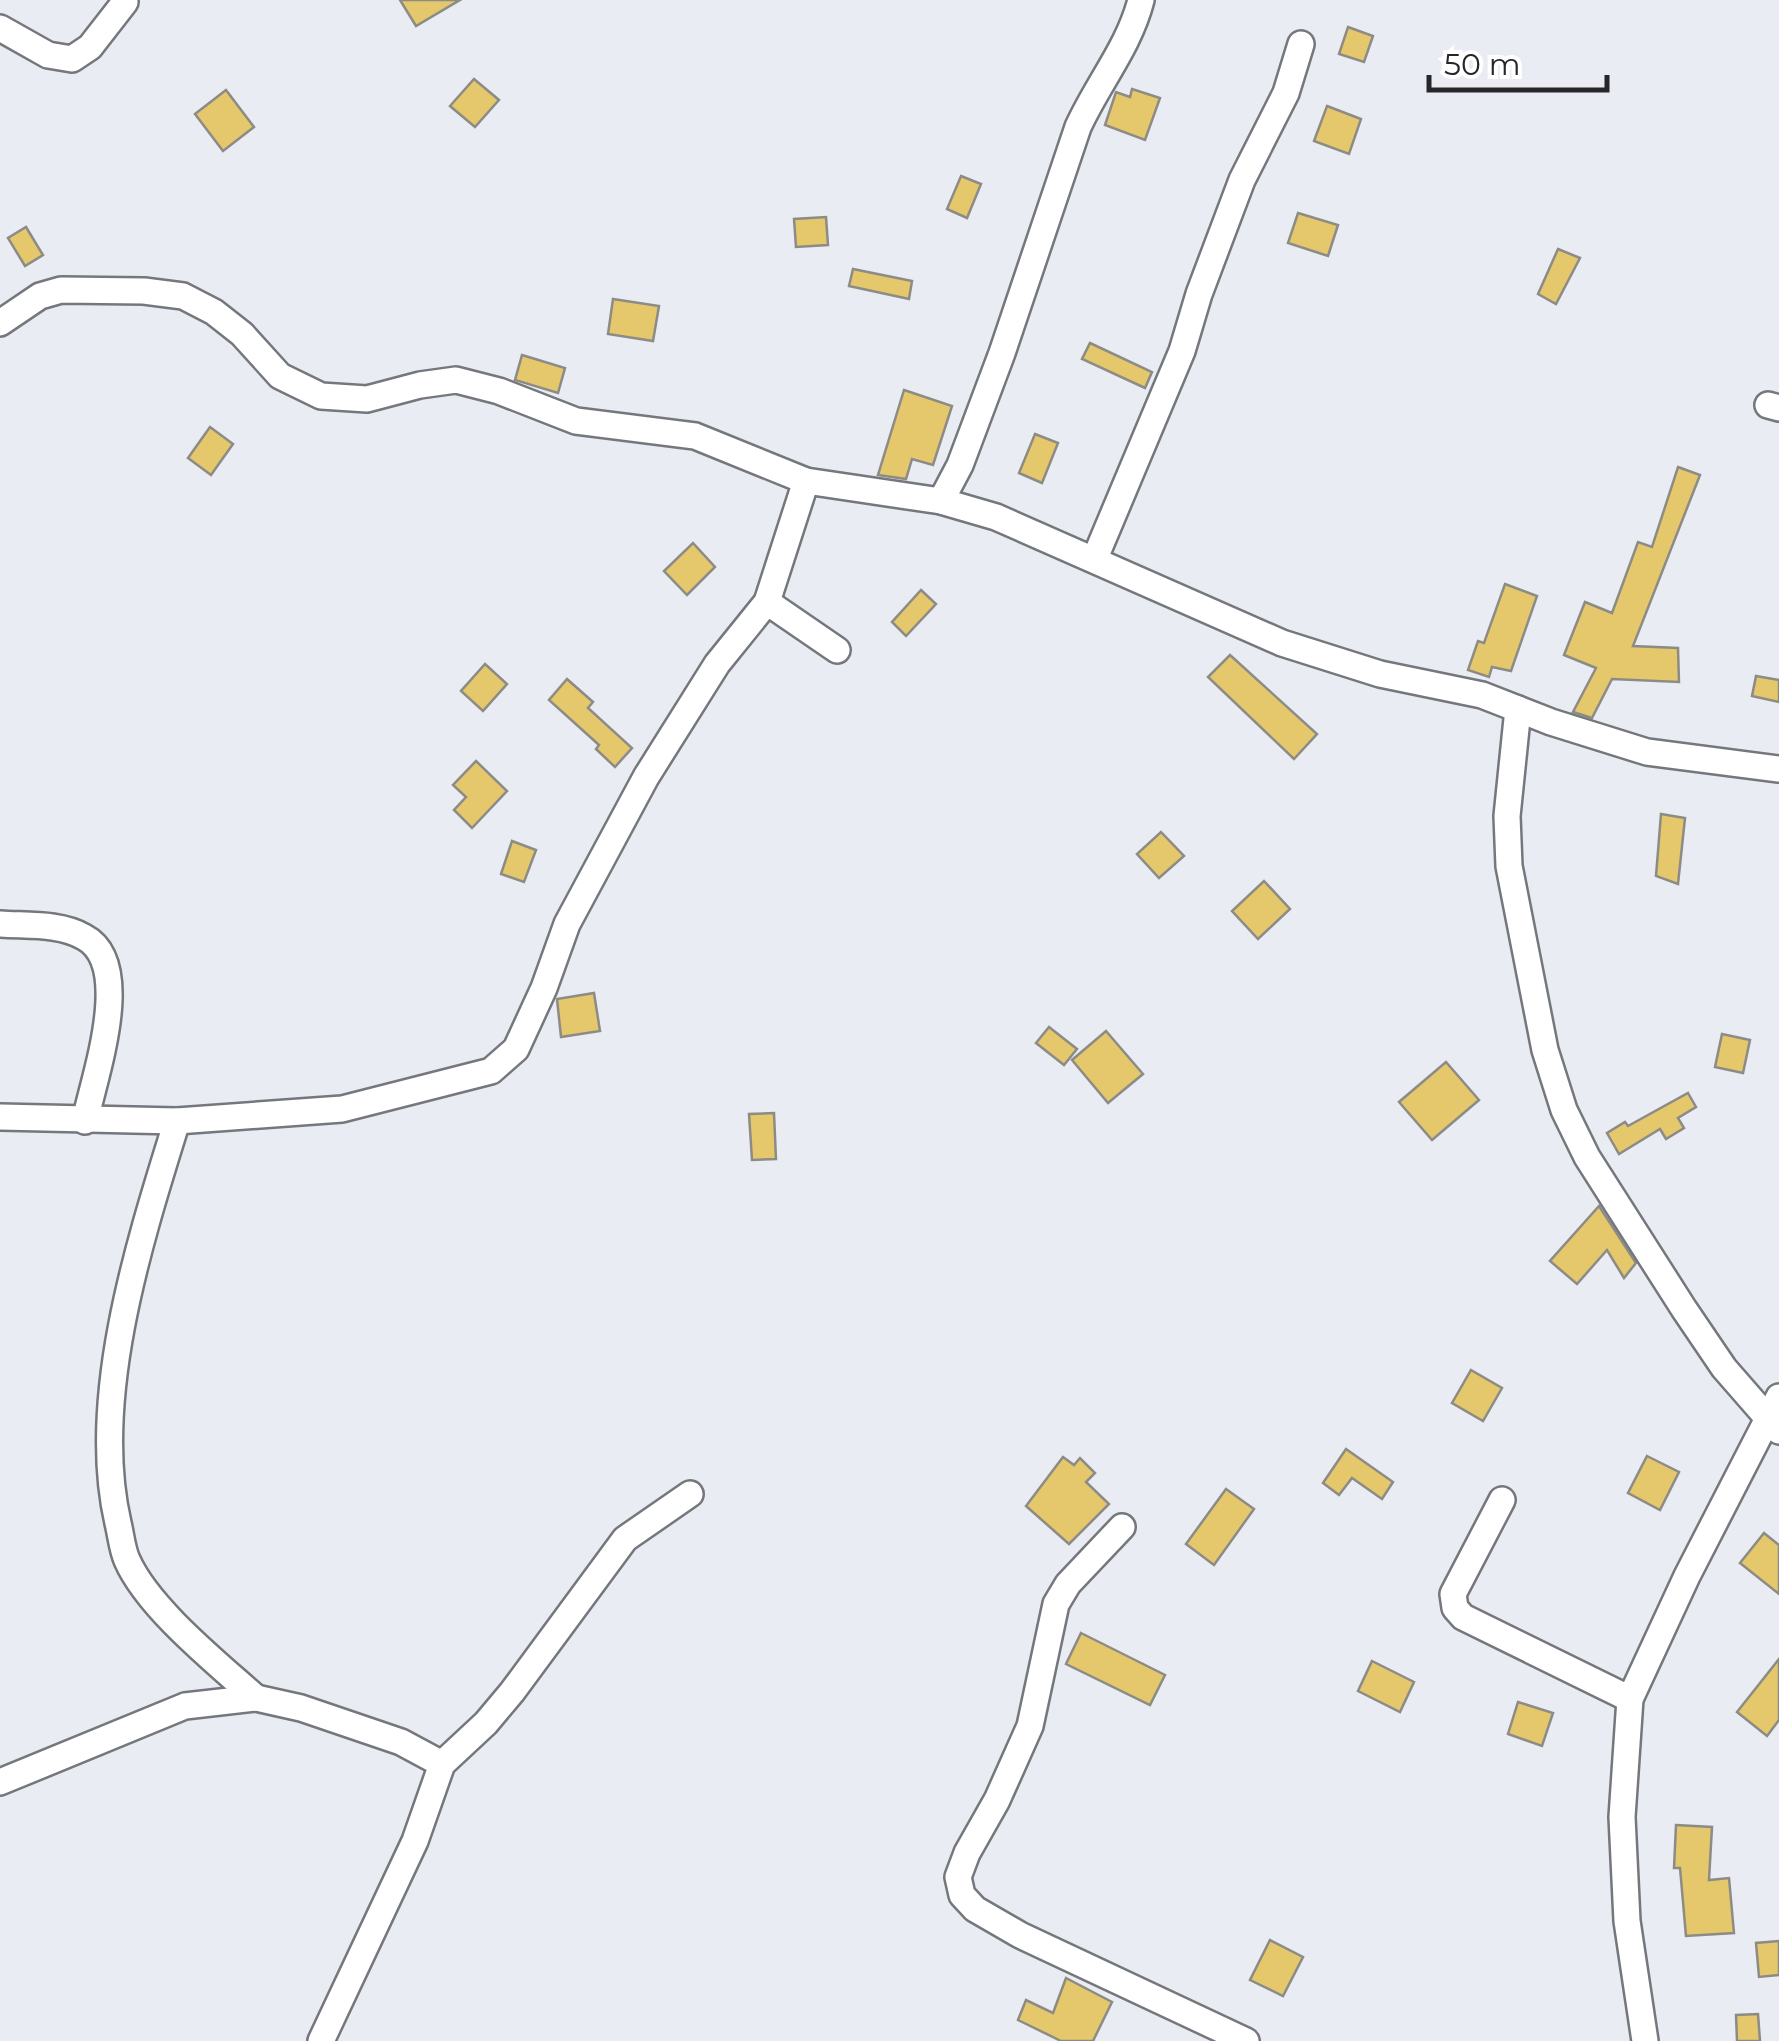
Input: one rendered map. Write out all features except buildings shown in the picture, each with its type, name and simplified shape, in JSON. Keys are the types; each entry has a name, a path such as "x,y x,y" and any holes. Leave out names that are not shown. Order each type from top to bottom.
{"street":[{"path":"941,501 960,466 1002,353 1078,127 1094,93 1126,44 1141,0"},
{"path":"0,28 48,55 72,59 90,46 125,2"},
{"path":"1094,558 1175,370 1242,180 1286,93 1300,44"},
{"path":"0,322 40,296 61,290 144,291 183,296 214,312 242,334 280,376 321,396 367,400 420,385 456,380 499,391 576,421 695,436 806,481 941,501 996,516 1282,644 1380,674 1482,695 1647,752 1779,769"},
{"path":"0,1117 177,1121 342,1109 491,1071 516,1049 568,924 646,777 717,664 767,602 806,481"},
{"path":"767,602 837,650"},
{"path":"1518,709 1507,816 1509,866 1545,1050 1564,1110 1588,1157 1724,1368 1776,1416 1687,1576 1630,1699 1623,1834 1627,1921 1645,2041"},
{"path":"0,924 63,928 88,938 110,974 111,997 85,1120"},
{"path":"177,1121 124,1308 110,1428 113,1501 127,1560 163,1611 256,1698"},
{"path":"322,2041 415,1841 442,1764 512,1692 625,1539 690,1494"},
{"path":"1502,1500 1453,1594 1455,1608 1463,1618 1630,1699"},
{"path":"1122,1527 1068,1584 1056,1604 1030,1726 958,1878 962,1895 974,1909 1020,1935 1246,2041"},
{"path":"0,1782 185,1706 256,1698 301,1708 400,1742 442,1764"}]}
